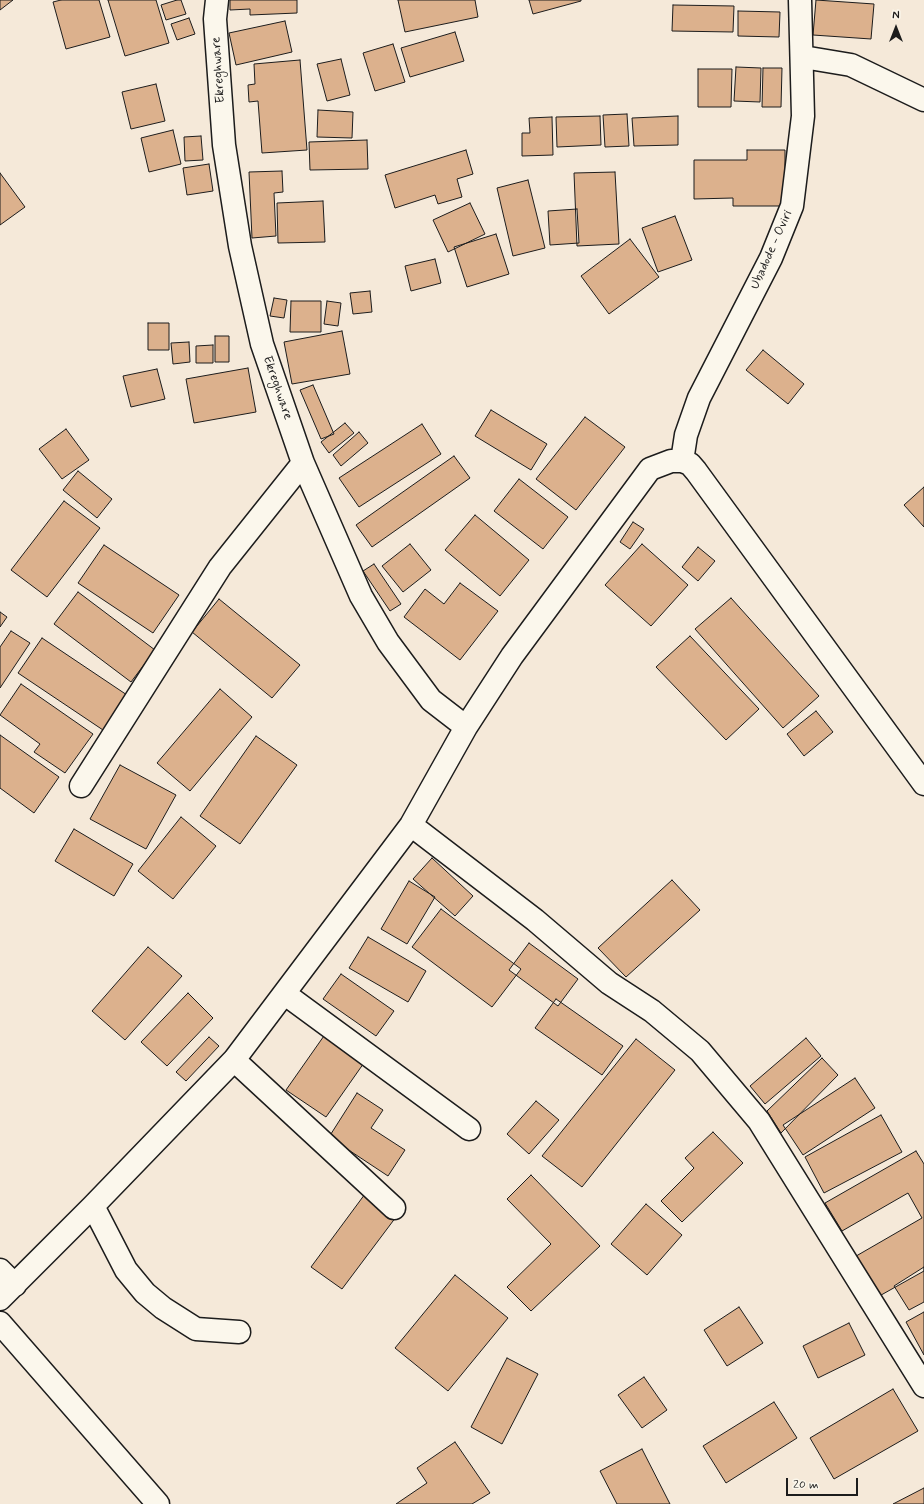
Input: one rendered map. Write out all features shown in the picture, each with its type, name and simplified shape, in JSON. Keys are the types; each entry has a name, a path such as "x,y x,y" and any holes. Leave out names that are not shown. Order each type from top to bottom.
{"street":[{"name":"Ekreghware","path":"216,0 215,19 224,145 240,246 262,344 303,463 361,596 388,642 431,700 466,727"},
{"name":"Ubadode - Oviri","path":"682,461 686,435 699,398 771,258 792,206 803,116 800,0"},
{"path":"802,57 851,65 924,100"},
{"path":"0,1270 8,1292 234,1060 411,825 466,727 512,656 650,469 671,461 682,461 690,464 924,784"},
{"path":"81,786 220,567 303,463"},
{"path":"411,825 535,920 609,983 652,1011 700,1051 759,1121 924,1386"},
{"path":"285,994 469,1129"},
{"path":"234,1060 394,1208"},
{"path":"93,1206 126,1270 145,1293 163,1308 196,1329 239,1332"},
{"path":"0,1323 158,1504"}],"building":[{"path":"0,0 13,0 0,10"},
{"path":"61,0 99,0 110,37 66,49 53,2"},
{"path":"108,0 156,0 169,43 125,56"},
{"path":"181,0 186,14 166,20 161,5"},
{"path":"230,0 297,0 297,13 250,15 250,9 230,10"},
{"path":"398,0 475,0 478,17 405,32"},
{"path":"529,0 581,0 581,1 533,14"},
{"path":"816,0 874,4 871,39 813,35"},
{"path":"673,5 734,6 733,32 672,31"},
{"path":"738,11 780,12 779,37 738,36"},
{"path":"189,18 195,34 177,40 171,24"},
{"path":"285,21 292,52 236,65 229,33"},
{"path":"455,32 464,61 410,77 401,48"},
{"path":"393,44 405,82 375,91 363,53"},
{"path":"341,59 350,95 327,101 317,64"},
{"path":"300,60 307,150 262,153 258,101 249,102 248,85 255,84 254,64"},
{"path":"736,67 761,68 760,102 734,101"},
{"path":"763,68 782,68 781,107 762,107"},
{"path":"698,69 732,69 731,107 698,107"},
{"path":"156,84 165,121 131,129 122,92"},
{"path":"318,110 353,112 352,138 317,137"},
{"path":"627,114 629,146 605,147 603,115"},
{"path":"600,116 601,145 557,147 556,117"},
{"path":"678,116 678,145 634,146 632,118"},
{"path":"552,117 553,155 522,156 522,133 530,133 529,118"},
{"path":"173,130 181,164 149,172 141,138"},
{"path":"201,136 203,160 185,161 184,137"},
{"path":"367,140 368,169 310,170 309,142"},
{"path":"466,150 473,174 457,179 462,197 438,204 435,195 395,208 385,175"},
{"path":"747,150 785,150 785,206 733,206 733,198 694,199 694,160 747,160"},
{"path":"209,164 213,191 187,195 183,168"},
{"path":"282,171 283,192 274,193 276,236 252,238 249,172"},
{"path":"615,172 619,244 577,246 574,173"},
{"path":"0,173 25,207 0,225"},
{"path":"528,180 545,248 513,256 497,188"},
{"path":"323,201 325,242 278,243 277,203"},
{"path":"470,203 485,234 448,252 433,220"},
{"path":"577,209 579,243 550,245 548,211"},
{"path":"675,216 692,260 658,272 642,228"},
{"path":"496,234 509,274 467,287 454,247"},
{"path":"630,239 659,277 609,314 581,276"},
{"path":"435,259 441,283 411,291 405,266"},
{"path":"370,291 372,312 353,314 350,293"},
{"path":"274,298 287,300 284,318 270,316"},
{"path":"291,301 321,301 321,332 290,332"},
{"path":"327,301 341,303 338,326 324,324"},
{"path":"148,323 169,323 169,350 148,350"},
{"path":"342,331 350,374 292,384 284,342"},
{"path":"215,336 229,336 229,362 215,362"},
{"path":"189,342 190,362 173,364 171,343"},
{"path":"213,345 213,363 196,363 196,346"},
{"path":"763,350 804,384 788,404 746,370"},
{"path":"248,368 256,412 194,423 186,379"},
{"path":"157,369 165,399 131,407 123,376"},
{"path":"313,385 334,434 321,439 300,390"},
{"path":"491,410 547,444 531,470 475,436"},
{"path":"585,417 625,447 576,510 536,479"},
{"path":"345,423 354,433 329,453 321,442"},
{"path":"422,424 441,454 359,507 339,478"},
{"path":"66,429 89,460 62,479 39,449"},
{"path":"359,432 368,443 341,466 333,455"},
{"path":"454,456 470,478 372,547 356,525"},
{"path":"78,471 112,499 97,518 63,490"},
{"path":"519,479 568,517 543,549 494,511"},
{"path":"924,487 924,527 904,505"},
{"path":"64,501 100,528 47,597 11,570"},
{"path":"475,515 529,560 500,596 445,550"},
{"path":"633,522 644,529 630,549 620,542"},
{"path":"410,544 431,570 403,592 382,566"},
{"path":"642,544 688,585 651,626 605,585"},
{"path":"104,545 179,595 153,633 78,583"},
{"path":"698,547 715,561 698,581 682,567"},
{"path":"374,564 401,604 390,611 363,571"},
{"path":"460,583 498,611 460,660 404,617 425,589 444,604"},
{"path":"78,592 155,650 131,682 54,624"},
{"path":"731,598 819,696 783,728 695,629"},
{"path":"219,599 300,665 272,698 192,632"},
{"path":"0,612 7,617 0,627"},
{"path":"11,631 30,643 0,688 0,647"},
{"path":"690,636 759,709 726,740 656,667"},
{"path":"42,638 127,695 103,730 18,673"},
{"path":"21,684 93,734 65,773 34,752 40,744 0,715"},
{"path":"220,689 252,717 190,791 157,763"},
{"path":"816,711 833,732 804,756 787,734"},
{"path":"0,735 59,777 34,813 0,788"},
{"path":"256,736 297,765 240,844 200,816"},
{"path":"120,765 176,795 146,849 90,819"},
{"path":"181,817 216,846 173,899 138,871"},
{"path":"74,829 133,864 114,896 55,861"},
{"path":"432,858 473,896 455,916 413,879"},
{"path":"672,880 700,910 626,977 598,948"},
{"path":"409,881 435,897 407,944 381,929"},
{"path":"441,909 521,969 492,1007 412,947"},
{"path":"368,937 426,971 408,1002 349,968"},
{"path":"529,943 578,979 558,1006 509,970"},
{"path":"148,947 182,976 125,1040 92,1011"},
{"path":"341,974 394,1011 376,1036 323,999"},
{"path":"188,993 213,1018 167,1066 141,1042"},
{"path":"556,999 623,1046 602,1075 535,1028"},
{"path":"326,1033 366,1060 326,1117 286,1090"},
{"path":"209,1037 219,1046 186,1081 176,1072"},
{"path":"806,1038 821,1056 765,1104 750,1086"},
{"path":"636,1039 675,1070 582,1187 542,1156"},
{"path":"822,1058 838,1075 781,1133 767,1111"},
{"path":"855,1078 875,1108 803,1155 783,1125"},
{"path":"357,1093 383,1110 371,1128 405,1150 388,1176 329,1137"},
{"path":"536,1101 559,1120 529,1154 507,1134"},
{"path":"881,1115 902,1152 824,1193 805,1157"},
{"path":"713,1132 743,1163 682,1222 661,1201 694,1168 685,1158"},
{"path":"916,1151 924,1164 924,1271 874,1299 851,1259 922,1218 908,1193 842,1231 825,1203"},
{"path":"531,1175 600,1246 531,1311 507,1287 551,1244 507,1199"},
{"path":"365,1194 396,1217 342,1289 311,1267"},
{"path":"646,1204 682,1235 647,1275 611,1244"},
{"path":"924,1267 924,1302 909,1310 894,1286"},
{"path":"455,1275 508,1318 448,1391 395,1348"},
{"path":"739,1307 763,1343 727,1366 704,1330"},
{"path":"924,1312 924,1355 906,1322"},
{"path":"849,1323 865,1355 818,1378 803,1346"},
{"path":"507,1358 538,1374 502,1444 471,1427"},
{"path":"644,1377 667,1410 642,1428 618,1395"},
{"path":"893,1389 918,1431 834,1479 810,1438"},
{"path":"774,1402 797,1438 726,1483 703,1446"},
{"path":"455,1442 490,1493 472,1504 396,1504 427,1483 417,1468"},
{"path":"642,1449 670,1504 617,1504 600,1471"},
{"path":"924,1488 924,1504 893,1504"}]}
